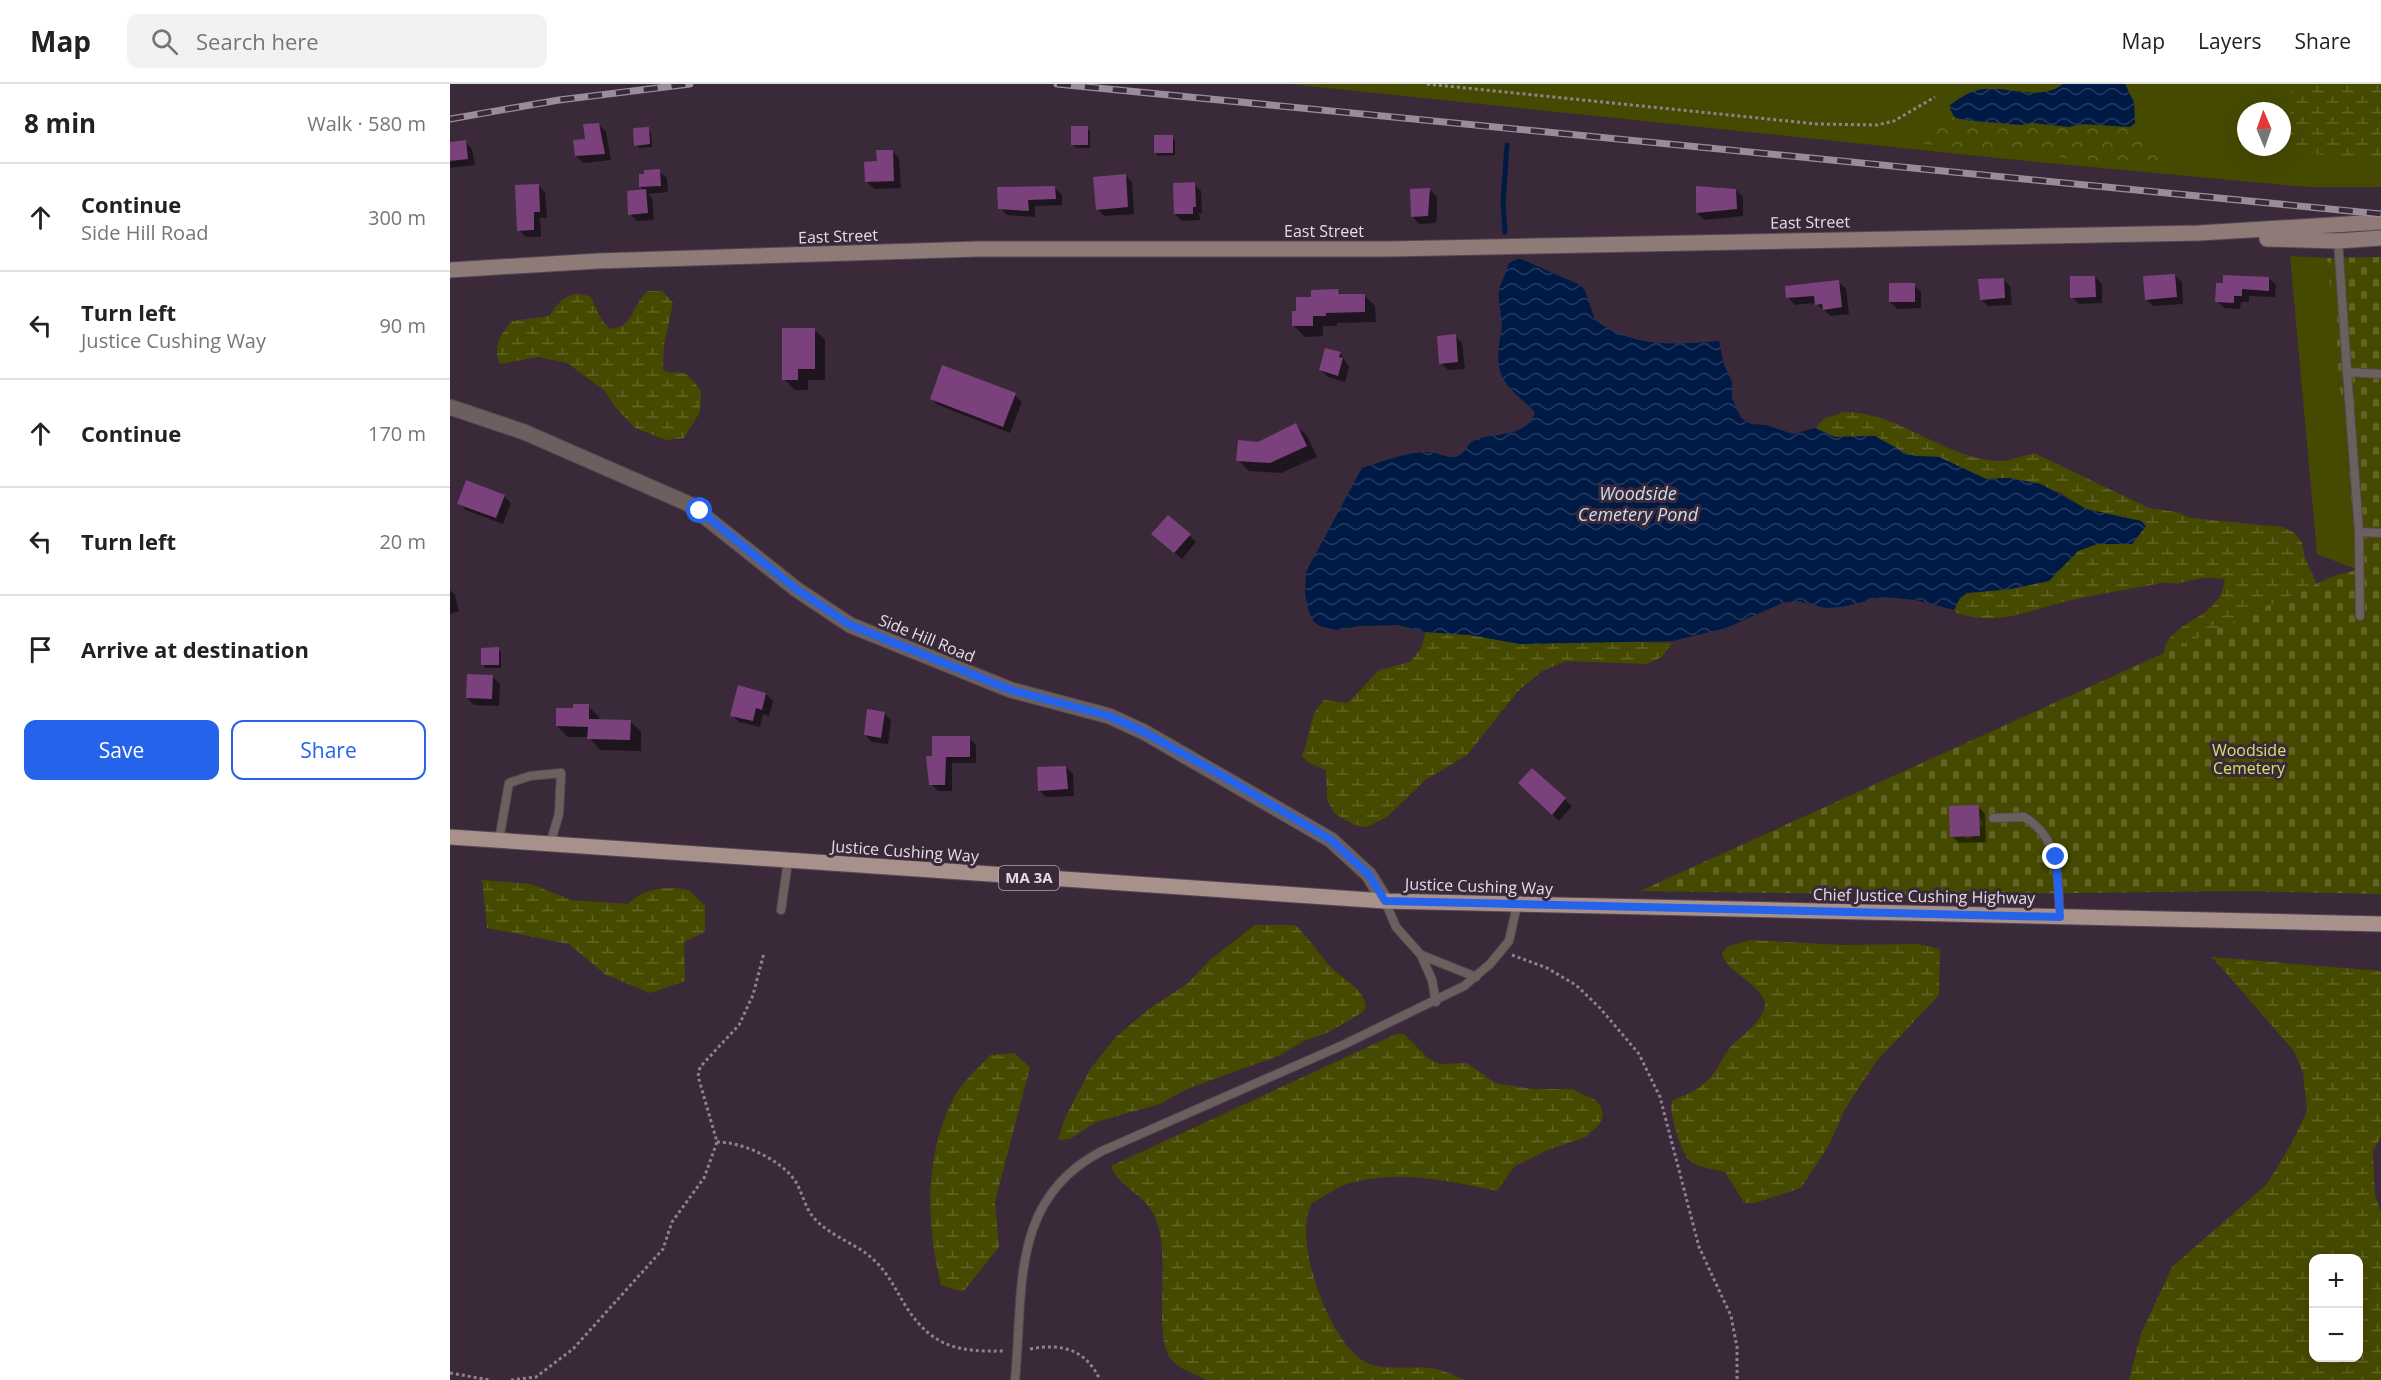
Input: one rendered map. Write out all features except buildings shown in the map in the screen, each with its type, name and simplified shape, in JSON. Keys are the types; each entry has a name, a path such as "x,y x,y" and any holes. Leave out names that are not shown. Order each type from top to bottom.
{"main road":[{"name":"East Street","path":"450,270 612,261 978,249 1388,249 2199,233 2381,222"},
{"name":"East Street","path":"2199,233 2256,239 2338,241 2381,238"},
{"name":"Justice Cushing Way","path":"450,837 1385,901 1609,908"},
{"name":"Chief Justice Cushing Highway","path":"1609,908 2381,924"}],"street":[{"name":"Side Hill Road","path":"450,407 546,441 689,504 796,589 850,625 1011,690 1109,716 1144,732 1331,840 1369,875 1385,901"}],"lane":[{"path":"2338,241 2359,532 2360,616"},
{"path":"2347,372 2381,374"},
{"path":"2359,532 2381,533"},
{"path":"499,840 509,783 530,776 561,773 559,814 550,844"},
{"path":"1993,818 2024,817 2049,839 2056,857 2060,917"},
{"path":"781,910 788,861"},
{"path":"1385,901 1396,927 1421,955 1432,980 1436,1002"},
{"path":"1015,1380 1025,1270 1033,1226 1052,1190 1072,1169 1102,1152 1436,1002 1476,977 1503,950 1513,932 1517,905"},
{"path":"1421,955 1476,977"}],"path":[{"path":"1427,84 1817,124 1877,125 1894,121 1935,98"},
{"path":"1503,950 1546,968 1575,985 1600,1008 1639,1054 1660,1097 1699,1247 1731,1316 1737,1347 1737,1380"},
{"path":"511,1380 536,1377 573,1349 663,1249 672,1222 704,1178 717,1142 698,1076 700,1066 739,1025 753,995 764,953"},
{"path":"717,1142 733,1142 751,1149 794,1179 813,1217 827,1230 872,1258 888,1274 922,1328 938,1342 951,1347 983,1351 1018,1351 1050,1345 1074,1349 1094,1367 1100,1380"},
{"path":"450,1373 490,1380"}],"green space":[{"path":"1289,84 2381,84 2381,187 2307,187 2036,162"},
{"path":"2291,84 2381,84 2381,156 2322,155 2300,148 2291,142"},
{"path":"1950,113 1964,120 2021,125 2033,123 2069,127 2082,124 2130,127 2153,149 2182,163 2182,166 2169,168 1921,144 1919,138 1923,126"},
{"path":"2290,256 2327,258 2358,570 2317,554"},
{"name":"Woodside Cemetery","path":"2381,257 2381,894 2240,891 1908,895 1640,891 2336,575 2358,570 2327,258"},
{"path":"648,291 662,291 673,303 664,345 663,369 668,372 686,374 701,391 700,412 684,438 666,440 635,428 615,407 605,391 567,363 538,357 500,364 497,347 504,331 512,321 549,316 566,297 577,294 591,297 601,319 610,329 618,328 628,320"},
{"path":"1843,412 1883,419 1957,452 1976,458 2001,461 2036,454 2149,508 2176,512 2191,518 2282,527 2293,532 2302,542 2305,558 2318,587 2339,890 2332,893 2293,891 2162,663 2166,644 2172,635 2216,602 2222,592 2225,579 2203,578 2179,584 2164,583 2070,600 2006,617 1974,617 1957,613 1954,610 1956,602 1967,593 2011,589 2049,581 2078,551 2097,544 2132,544 2141,521 2086,509 2060,492 2010,478 1986,479 1939,457 1915,456 1905,453 1875,436 1835,437 1815,428 1824,419"},
{"path":"1426,632 1470,635 1520,644 1602,641 1672,643 1662,657 1647,664 1566,661 1542,671 1518,691 1467,755 1425,780 1387,817 1367,827 1354,825 1334,813 1327,799 1326,770 1309,763 1302,756 1312,719 1324,700 1348,703 1379,670 1410,662 1421,648"},
{"path":"482,880 531,884 571,900 628,904 640,895 655,890 671,888 687,890 705,906 705,932 684,942 685,981 650,993 606,975 569,944 487,928"},
{"path":"1255,925 1295,925 1332,968 1361,994 1366,1006 1363,1012 1327,1033 1306,1040 1278,1056 1189,1088 1160,1104 1096,1122 1070,1139 1058,1140 1065,1118 1091,1068 1116,1037 1149,1009 1187,984 1212,958"},
{"path":"1751,940 1841,945 1918,944 1940,949 1939,995 1876,1062 1845,1109 1829,1145 1801,1188 1755,1203 1744,1203 1725,1172 1701,1166 1688,1159 1676,1130 1671,1106 1672,1101 1694,1091 1706,1082 1732,1045 1752,1027 1763,1013 1764,1000 1760,993 1730,967 1722,954 1728,946"},
{"path":"2212,957 2381,971 2381,1137 2373,1151 2375,1195 2381,1212 2381,1380 2129,1380 2141,1334 2172,1267 2267,1184 2291,1144 2307,1111 2303,1073 2294,1051"},
{"path":"1396,1034 1404,1034 1428,1058 1439,1064 1467,1063 1495,1083 1532,1089 1572,1089 1595,1100 1601,1106 1603,1115 1599,1125 1586,1137 1550,1149 1515,1166 1497,1191 1426,1178 1390,1177 1349,1183 1312,1203 1307,1219 1306,1240 1310,1264 1327,1313 1352,1351 1372,1365 1434,1369 1464,1380 1207,1380 1179,1366 1171,1359 1165,1347 1162,1312 1162,1248 1159,1229 1149,1206 1119,1179 1111,1166"},
{"path":"1014,1053 1030,1067 995,1202 999,1247 963,1292 941,1285 932,1238 931,1189 937,1142 944,1119 957,1091 990,1055"}],"water":[{"path":"2063,84 2125,84 2134,102 2135,123 2130,127 2082,124 2069,127 1964,120 1954,117 1949,106 1963,96 1978,90 2000,89 2033,93 2053,89"},
{"name":"Woodside Cemetery Pond","path":"1519,258 1580,285 1585,290 1595,320 1624,336 1671,343 1719,341 1724,365 1732,382 1732,398 1741,418 1751,424 1766,425 1793,434 1815,428 1835,437 1875,436 1905,453 1915,456 1939,457 1986,479 2010,478 2041,484 2086,509 2141,521 2146,526 2132,544 2097,544 2078,551 2049,581 2011,589 1967,593 1960,598 1954,610 1916,600 1882,597 1842,607 1826,608 1797,601 1782,603 1726,628 1672,641 1520,644 1470,635 1426,632 1398,625 1359,626 1336,630 1320,626 1314,622 1309,612 1305,594 1306,572 1362,468 1418,452 1455,457 1475,440 1510,433 1525,426 1531,420 1535,412 1508,386 1498,360 1502,327 1499,290 1508,264"}],"waterway":[{"path":"1505,232 1503,202 1507,145"}],"railway":[{"path":"450,119 559,100 690,84"},
{"path":"1057,84 2381,214"}],"route":[{"path":"700,511 796,589 850,625 1011,690 1109,716 1131,725 1221,775 1295,821 1331,840 1369,875 1385,901 2060,917 2056,857"}]}
